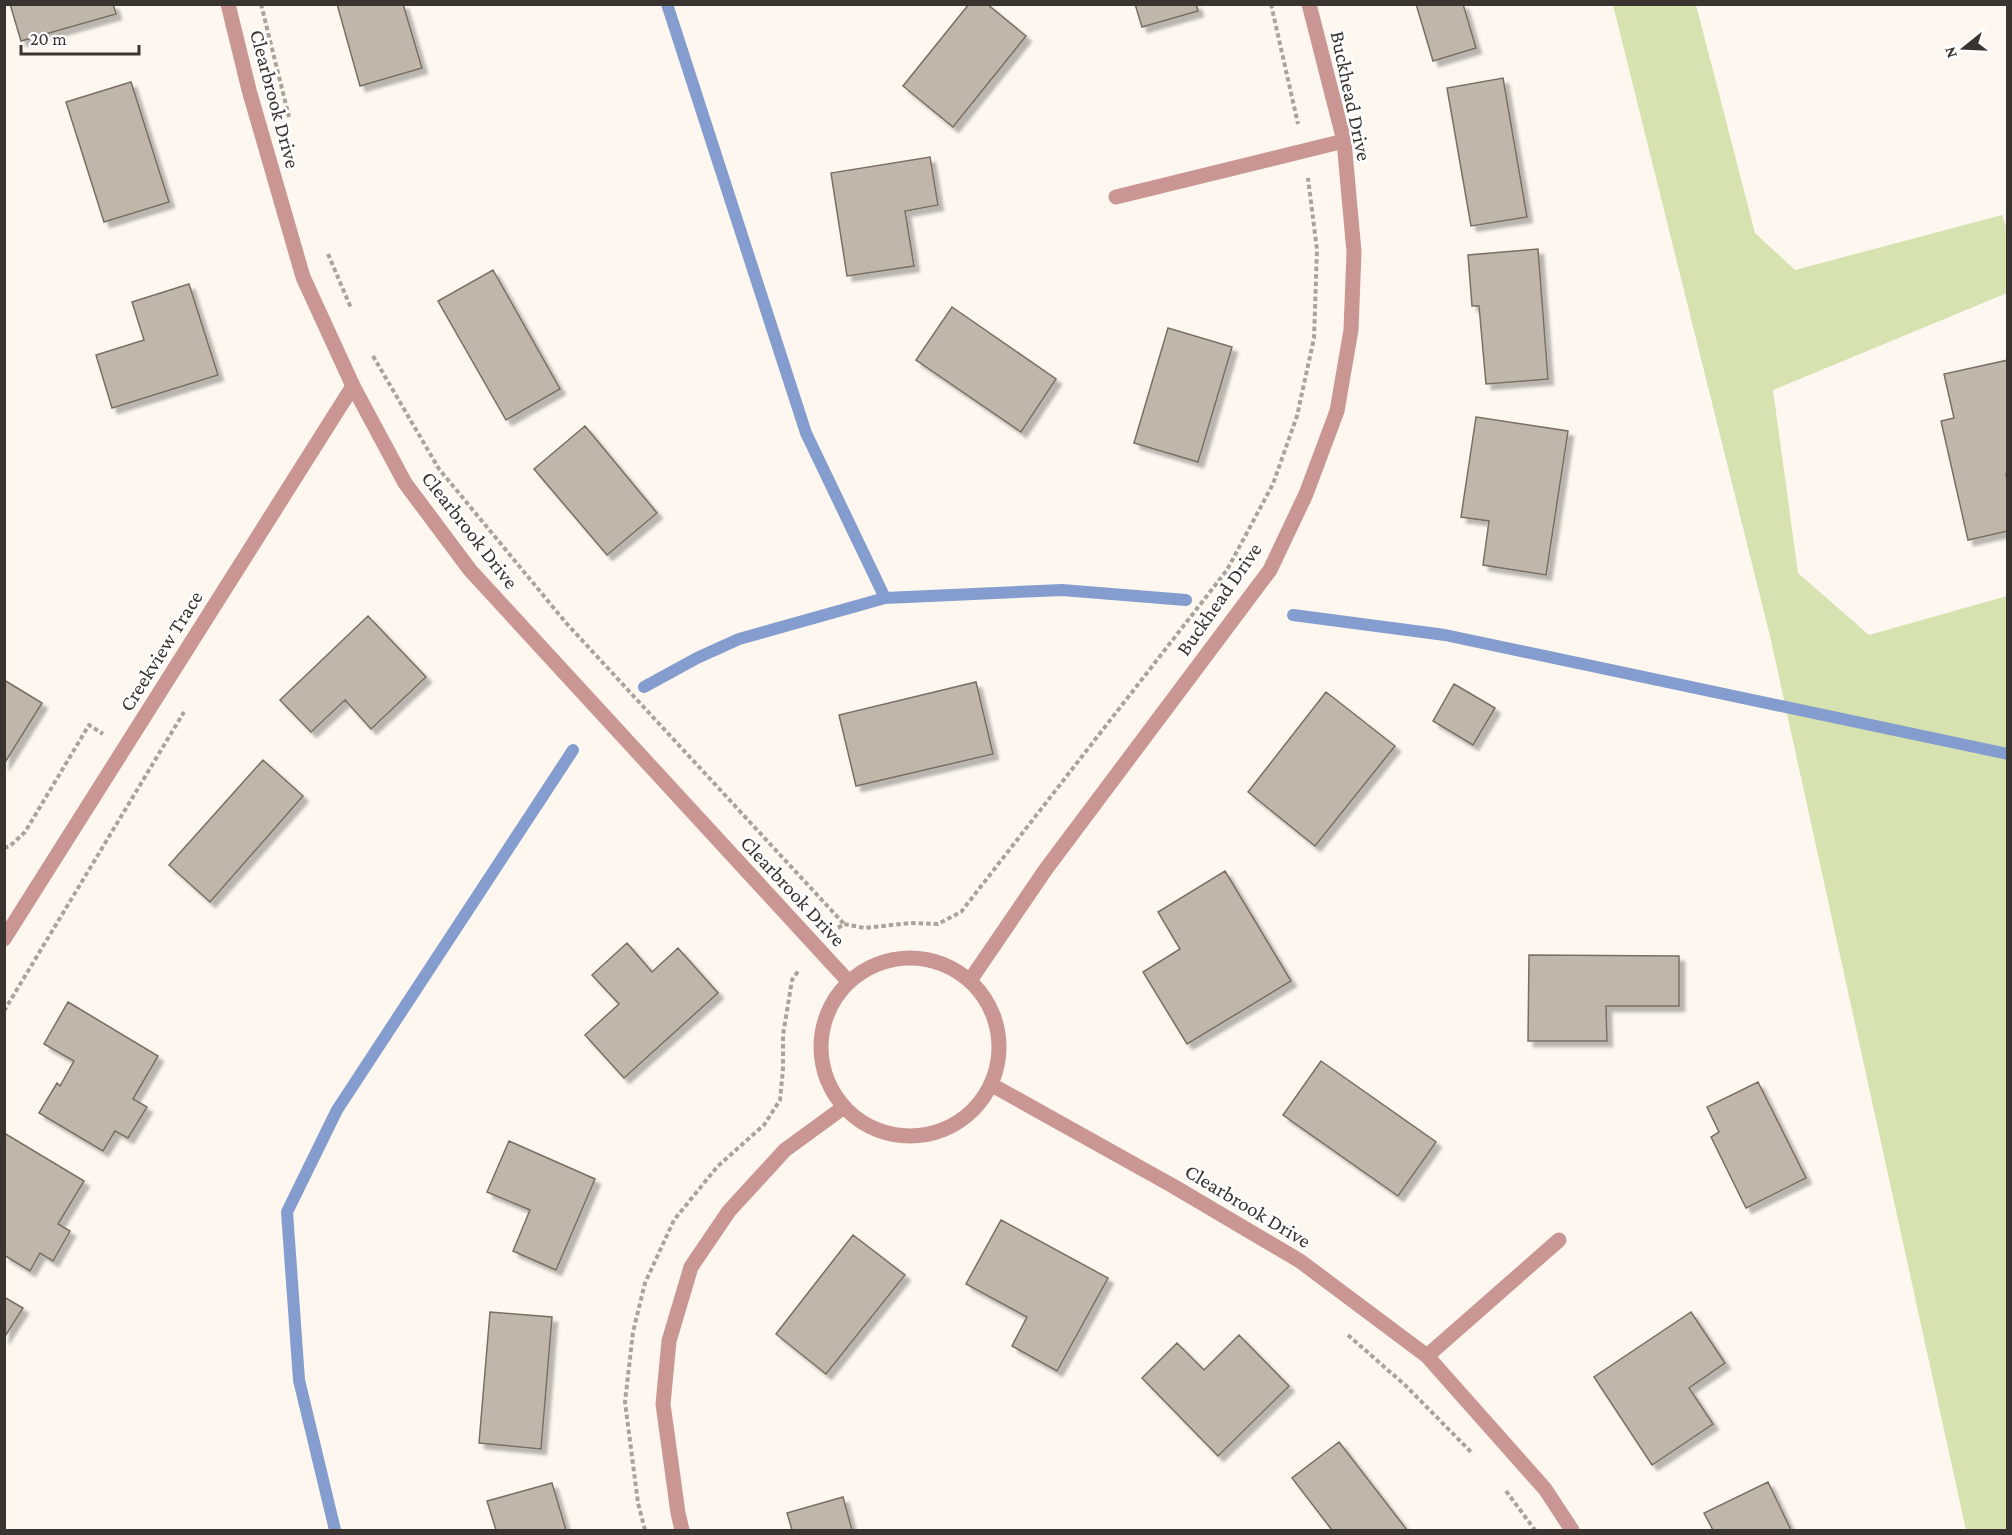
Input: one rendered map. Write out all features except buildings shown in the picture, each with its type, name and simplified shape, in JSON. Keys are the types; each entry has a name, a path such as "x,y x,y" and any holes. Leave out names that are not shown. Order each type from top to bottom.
{"street":[{"name":"Clearbrook Drive","path":"228,4 249,90 303,276 353,386 405,483 470,570 848,981"},
{"name":"Buckhead Drive","path":"971,979 1046,869 1270,570 1306,494 1337,411 1351,330 1354,252 1344,141 1310,4"},
{"path":"1116,197 1344,141"},
{"name":"Creekview Trace","path":"5,938 353,386"},
{"path":"917,957 940,962 971,979 984,995 995,1015 1001,1051 992,1085 975,1110 953,1127 919,1137 886,1133 864,1124 844,1107 833,1092 825,1073 821,1048 823,1024 833,1001 848,981 869,966 892,958 917,957"},
{"name":"Clearbrook Drive","path":"992,1085 1173,1186 1300,1261 1427,1356 1545,1489 1572,1530"},
{"path":"682,1530 663,1404 669,1341 691,1267 729,1211 785,1150 844,1107"},
{"path":"1427,1356 1559,1240"}],"path":[{"path":"261,4 289,117"},
{"path":"369,349 439,469 567,624 844,924 865,927 910,923 938,924 961,912 1227,570 1273,484 1297,416 1314,338 1317,250 1305,151 1271,4"},
{"path":"327,253 355,317"},
{"path":"369,417 393,390"},
{"path":"4,1011 190,703"},
{"path":"4,848 10,846 25,832 89,725 125,748"},
{"path":"645,1530 638,1503 625,1402 633,1332 645,1283 674,1220 717,1167 764,1125 780,1100 783,1035 792,980 814,945 844,924"},
{"path":"1346,1333 1406,1386 1479,1460"},
{"path":"1502,1485 1535,1530"}],"green space":[{"path":"1613,5 1696,5 1755,233 1795,270 2002,215 2007,230 2007,293 1773,390 1798,573 1869,635 2007,596 2007,1530 1966,1530 1770,636"}],"waterway":[{"path":"667,4 806,433 885,598"},
{"path":"644,687 697,658 739,639 885,598 1062,590 1186,600"},
{"path":"1293,615 1445,635 2008,754"},
{"path":"335,1530 299,1380 287,1212 337,1110 573,750"}]}
